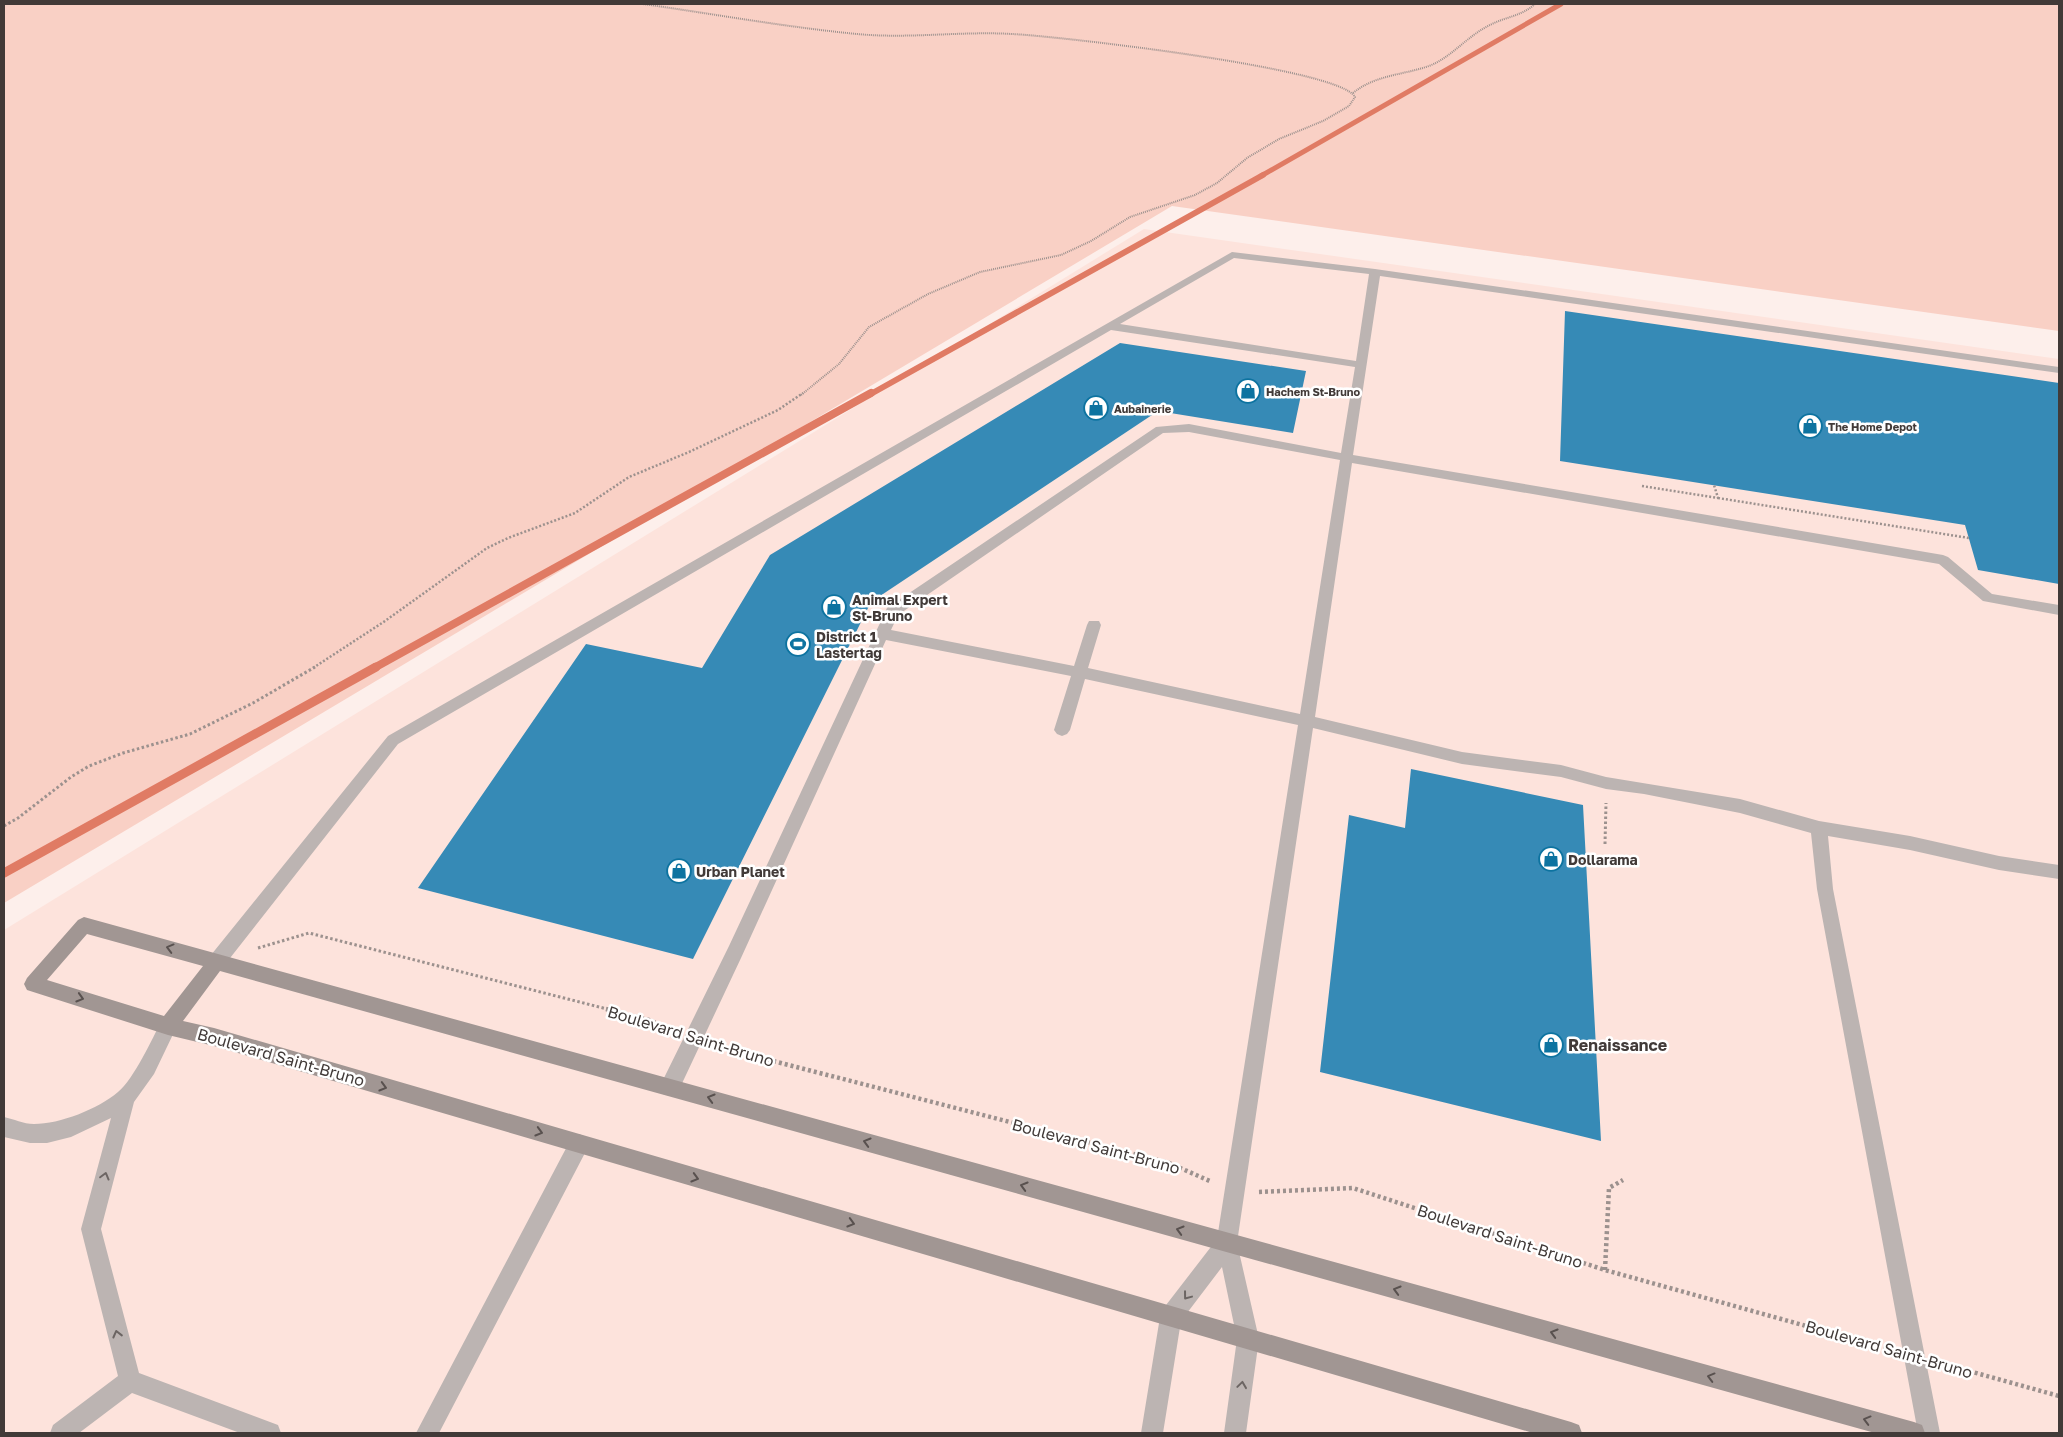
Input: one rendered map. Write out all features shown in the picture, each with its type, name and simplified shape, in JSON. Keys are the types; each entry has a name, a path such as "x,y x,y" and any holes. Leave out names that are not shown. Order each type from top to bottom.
{"street":[{"name":"Boulevard Saint-Bruno","path":"1571,1433 168,1026 33,984 84,925 1914,1433"},
{"path":"168,1026 217,961"}],"lane":[{"path":"217,961 393,740 1232,255 1375,272 2059,370"},
{"path":"1235,1433 1248,1339 1228,1243 1375,272"},
{"path":"1109,326 1361,366"},
{"path":"670,1087 892,612 1160,430 1189,428 1758,530 1943,560 1988,598 2059,610"},
{"path":"1062,730 1094,626"},
{"path":"882,634 1079,672 1308,721 1462,758 1562,771 1606,784 1644,788 1740,806 1819,828 1910,843 1999,863 2059,872"},
{"path":"1819,828 1825,890 1928,1433"},
{"path":"130,1381 91,1229 126,1098 147,1068 168,1026"},
{"path":"4,1127 32,1134 66,1129 91,1120 126,1098"},
{"path":"427,1433 578,1144"},
{"path":"1152,1433 1171,1317 1228,1243"},
{"path":"61,1433 130,1381"},
{"path":"130,1381 270,1433"}],"path":[{"path":"4,826 18,818 71,777 89,766 123,753 190,734 295,680 385,621 487,548 575,512 629,477 689,452 778,410 810,389 834,368 869,328 928,294 980,272 1061,255 1091,241 1130,218 1195,195 1217,183 1247,158 1279,139 1322,121 1349,106 1355,97 1353,93 1343,87 1267,66 1095,41 1011,34 858,34 643,4"},
{"path":"1353,93 1369,80 1409,72 1433,64 1460,48 1489,25 1521,15 1535,4"},
{"path":"1634,485 1969,538"},
{"path":"1714,485 1718,498"},
{"path":"1605,844 1606,784"},
{"name":"Boulevard Saint-Bruno","path":"217,961 309,933 649,1020 693,1040 766,1060 1169,1163 1235,1193 1353,1188 1605,1270 2059,1396"},
{"path":"1605,1270 1609,1188 1623,1180"}],"shaded area":[{"path":"4,4 2059,4 2059,331 1172,206 4,903"},
{"path":"1144,229 2059,359 2059,1433 4,1433 4,930"}],"building":[{"name":"The Home Depot","path":"1565,311 2059,383 2059,584 1978,570 1965,525 1560,461"},
{"path":"1120,343 1306,371 1293,433 1158,411 871,602 693,959 418,888 586,644 702,668 770,555"},
{"path":"1411,769 1583,805 1601,1141 1320,1072 1349,815 1405,828"}],"waterway":[{"path":"1261,176 1561,4"},
{"path":"869,395 1263,175"},
{"path":"374,668 871,393"},
{"path":"4,873 376,667"}],"place":[{"name":"Hachem St-Bruno","path":"1248,391"},
{"name":"Aubainerie","path":"1096,408"},
{"name":"The Home Depot","path":"1810,426"},
{"name":"Animal Expert St-Bruno","path":"834,607"},
{"name":"District 1 Lastertag","path":"798,644"},
{"name":"Dollarama","path":"1551,859"},
{"name":"Urban Planet","path":"679,871"},
{"name":"Renaissance","path":"1551,1045"}]}
